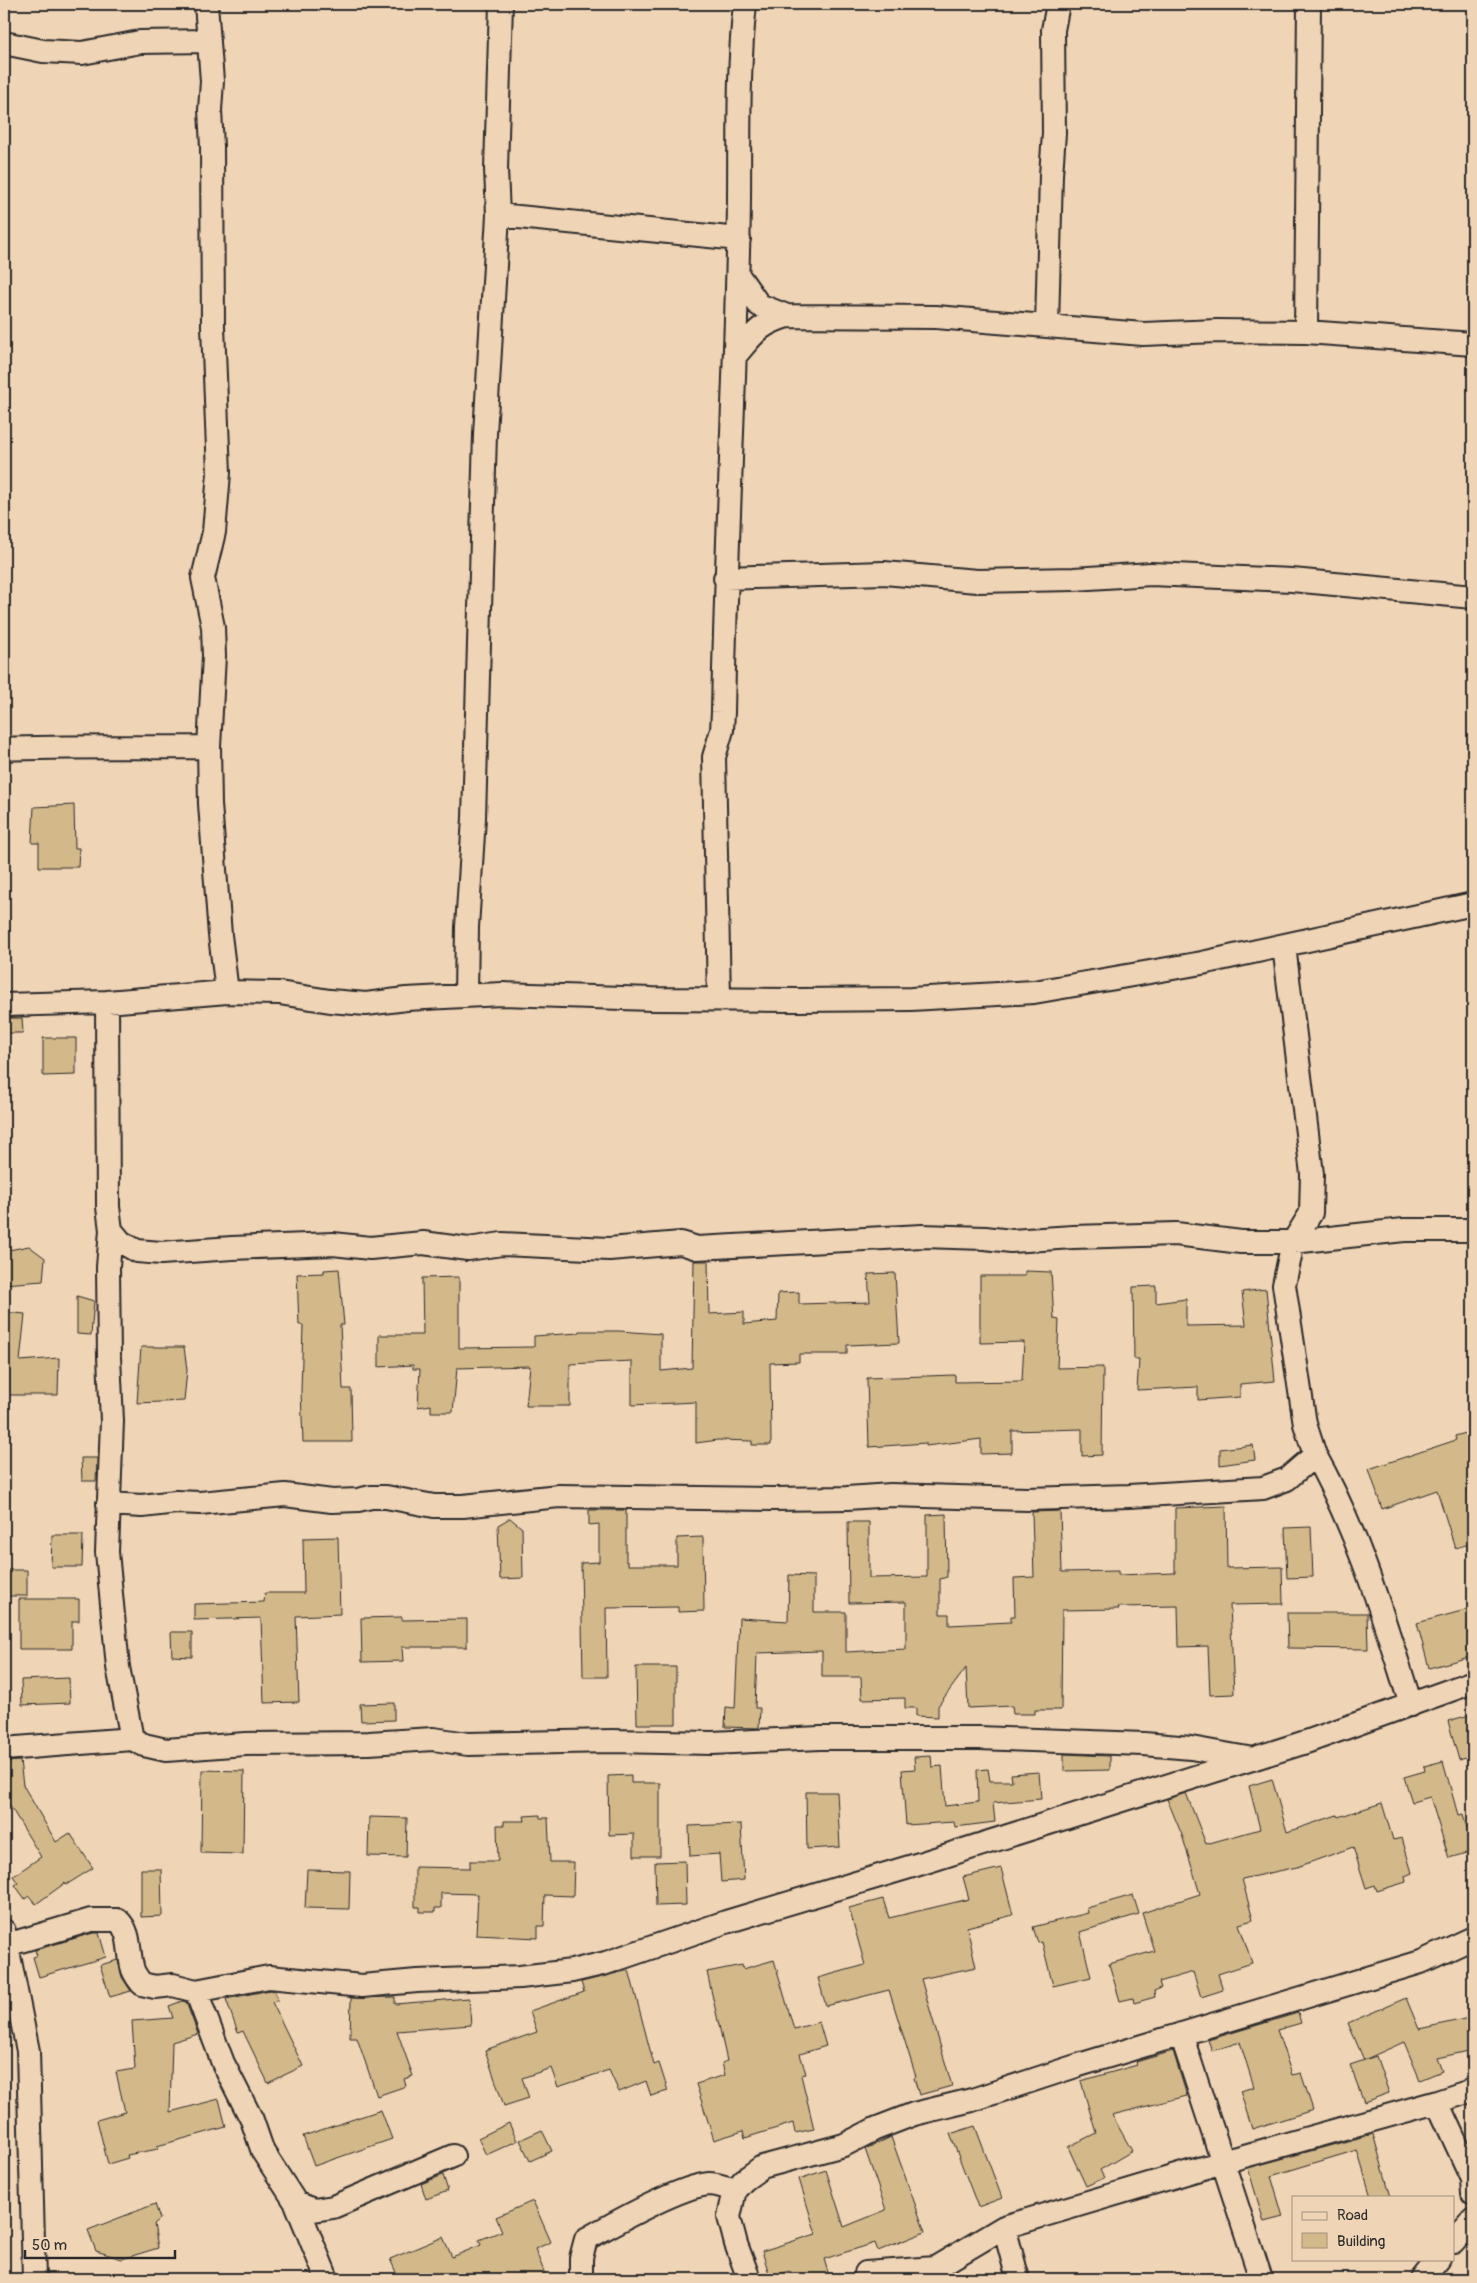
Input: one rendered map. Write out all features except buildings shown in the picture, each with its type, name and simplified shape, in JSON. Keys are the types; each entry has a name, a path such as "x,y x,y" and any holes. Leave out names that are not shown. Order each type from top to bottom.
{"street":[{"path":"206,4 212,81 210,110 212,147 213,336 219,464 214,532 203,578 213,627 214,656 209,746 210,804 227,992"},
{"path":"466,995 467,927 474,818 485,434 498,215 496,169 501,4"},
{"path":"719,999 714,756 722,721 725,578 738,275 740,72 744,4"},
{"path":"1047,325 1054,133 1053,30 1058,4"},
{"path":"1306,332 1310,4"},
{"path":"4,43 43,51 82,53 140,42 208,41"},
{"path":"498,215 739,239"},
{"path":"738,275 759,305 787,316"},
{"path":"735,356 755,332 768,322 787,316 936,317 1143,334 1217,330 1306,332 1473,344"},
{"path":"725,578 877,573 977,581 1074,579 1151,574 1292,580 1473,597"},
{"path":"4,749 70,746 110,748 209,746"},
{"path":"4,1005 107,1002 227,992 279,993 330,1001 366,1004 406,998 466,995 719,999 911,999 1034,992 1202,963 1473,904"},
{"path":"1284,946 1312,1174 1311,1213 1293,1242 1284,1285 1305,1424 1315,1455 1333,1487 1364,1561 1412,1705"},
{"path":"107,1002 108,1207 111,1230 108,1266 112,1421 108,1504 110,1524 107,1552 118,1667 132,1739"},
{"path":"111,1230 121,1242 137,1251 161,1254 232,1248 333,1244 370,1248 424,1243 468,1249 502,1244 609,1249 681,1244 697,1248 922,1236 985,1238 1011,1241 1176,1234 1241,1242 1293,1242 1404,1230 1473,1230"},
{"path":"108,1504 142,1506 176,1502 200,1504 285,1495 332,1501 358,1500 371,1496 386,1497 434,1506 464,1506 559,1496 772,1499 848,1498 891,1495 1027,1499 1129,1496 1264,1488 1286,1479 1315,1455"},
{"path":"34,2279 28,2051 5,1938 91,1920 118,1920 123,1925 130,1946 132,1968 142,1984 155,1987 174,1986 196,1991 269,1977 362,1986 417,1981 520,1977 572,1971 606,1963 726,1922 916,1865 1253,1759 1412,1705 1473,1682"},
{"path":"4,1749 132,1739 144,1745 166,1750 245,1744 369,1743 433,1739 468,1744 612,1741 712,1743 820,1738 989,1738 1144,1744 1190,1748 1253,1759"},
{"path":"749,2279 736,2244 729,2217 735,2190 744,2180 762,2167 844,2145 875,2129 914,2114 972,2100 1079,2065 1421,1962 1473,1938"},
{"path":"196,1991 223,2063 252,2120 263,2152 296,2203 327,2279"},
{"path":"1181,2034 1261,2279"},
{"path":"866,2272 935,2268 1004,2228 1473,2090"},
{"path":"1437,2102 1472,2178 1473,2194"},
{"path":"296,2203 314,2210 333,2207 453,2156"},
{"path":"581,2279 582,2258 586,2239 612,2224 687,2190 709,2184 735,2190"},
{"path":"1454,2241 1473,2220"},
{"path":"1004,2228 1018,2279"},
{"path":"1422,2279 1437,2260"}]}
